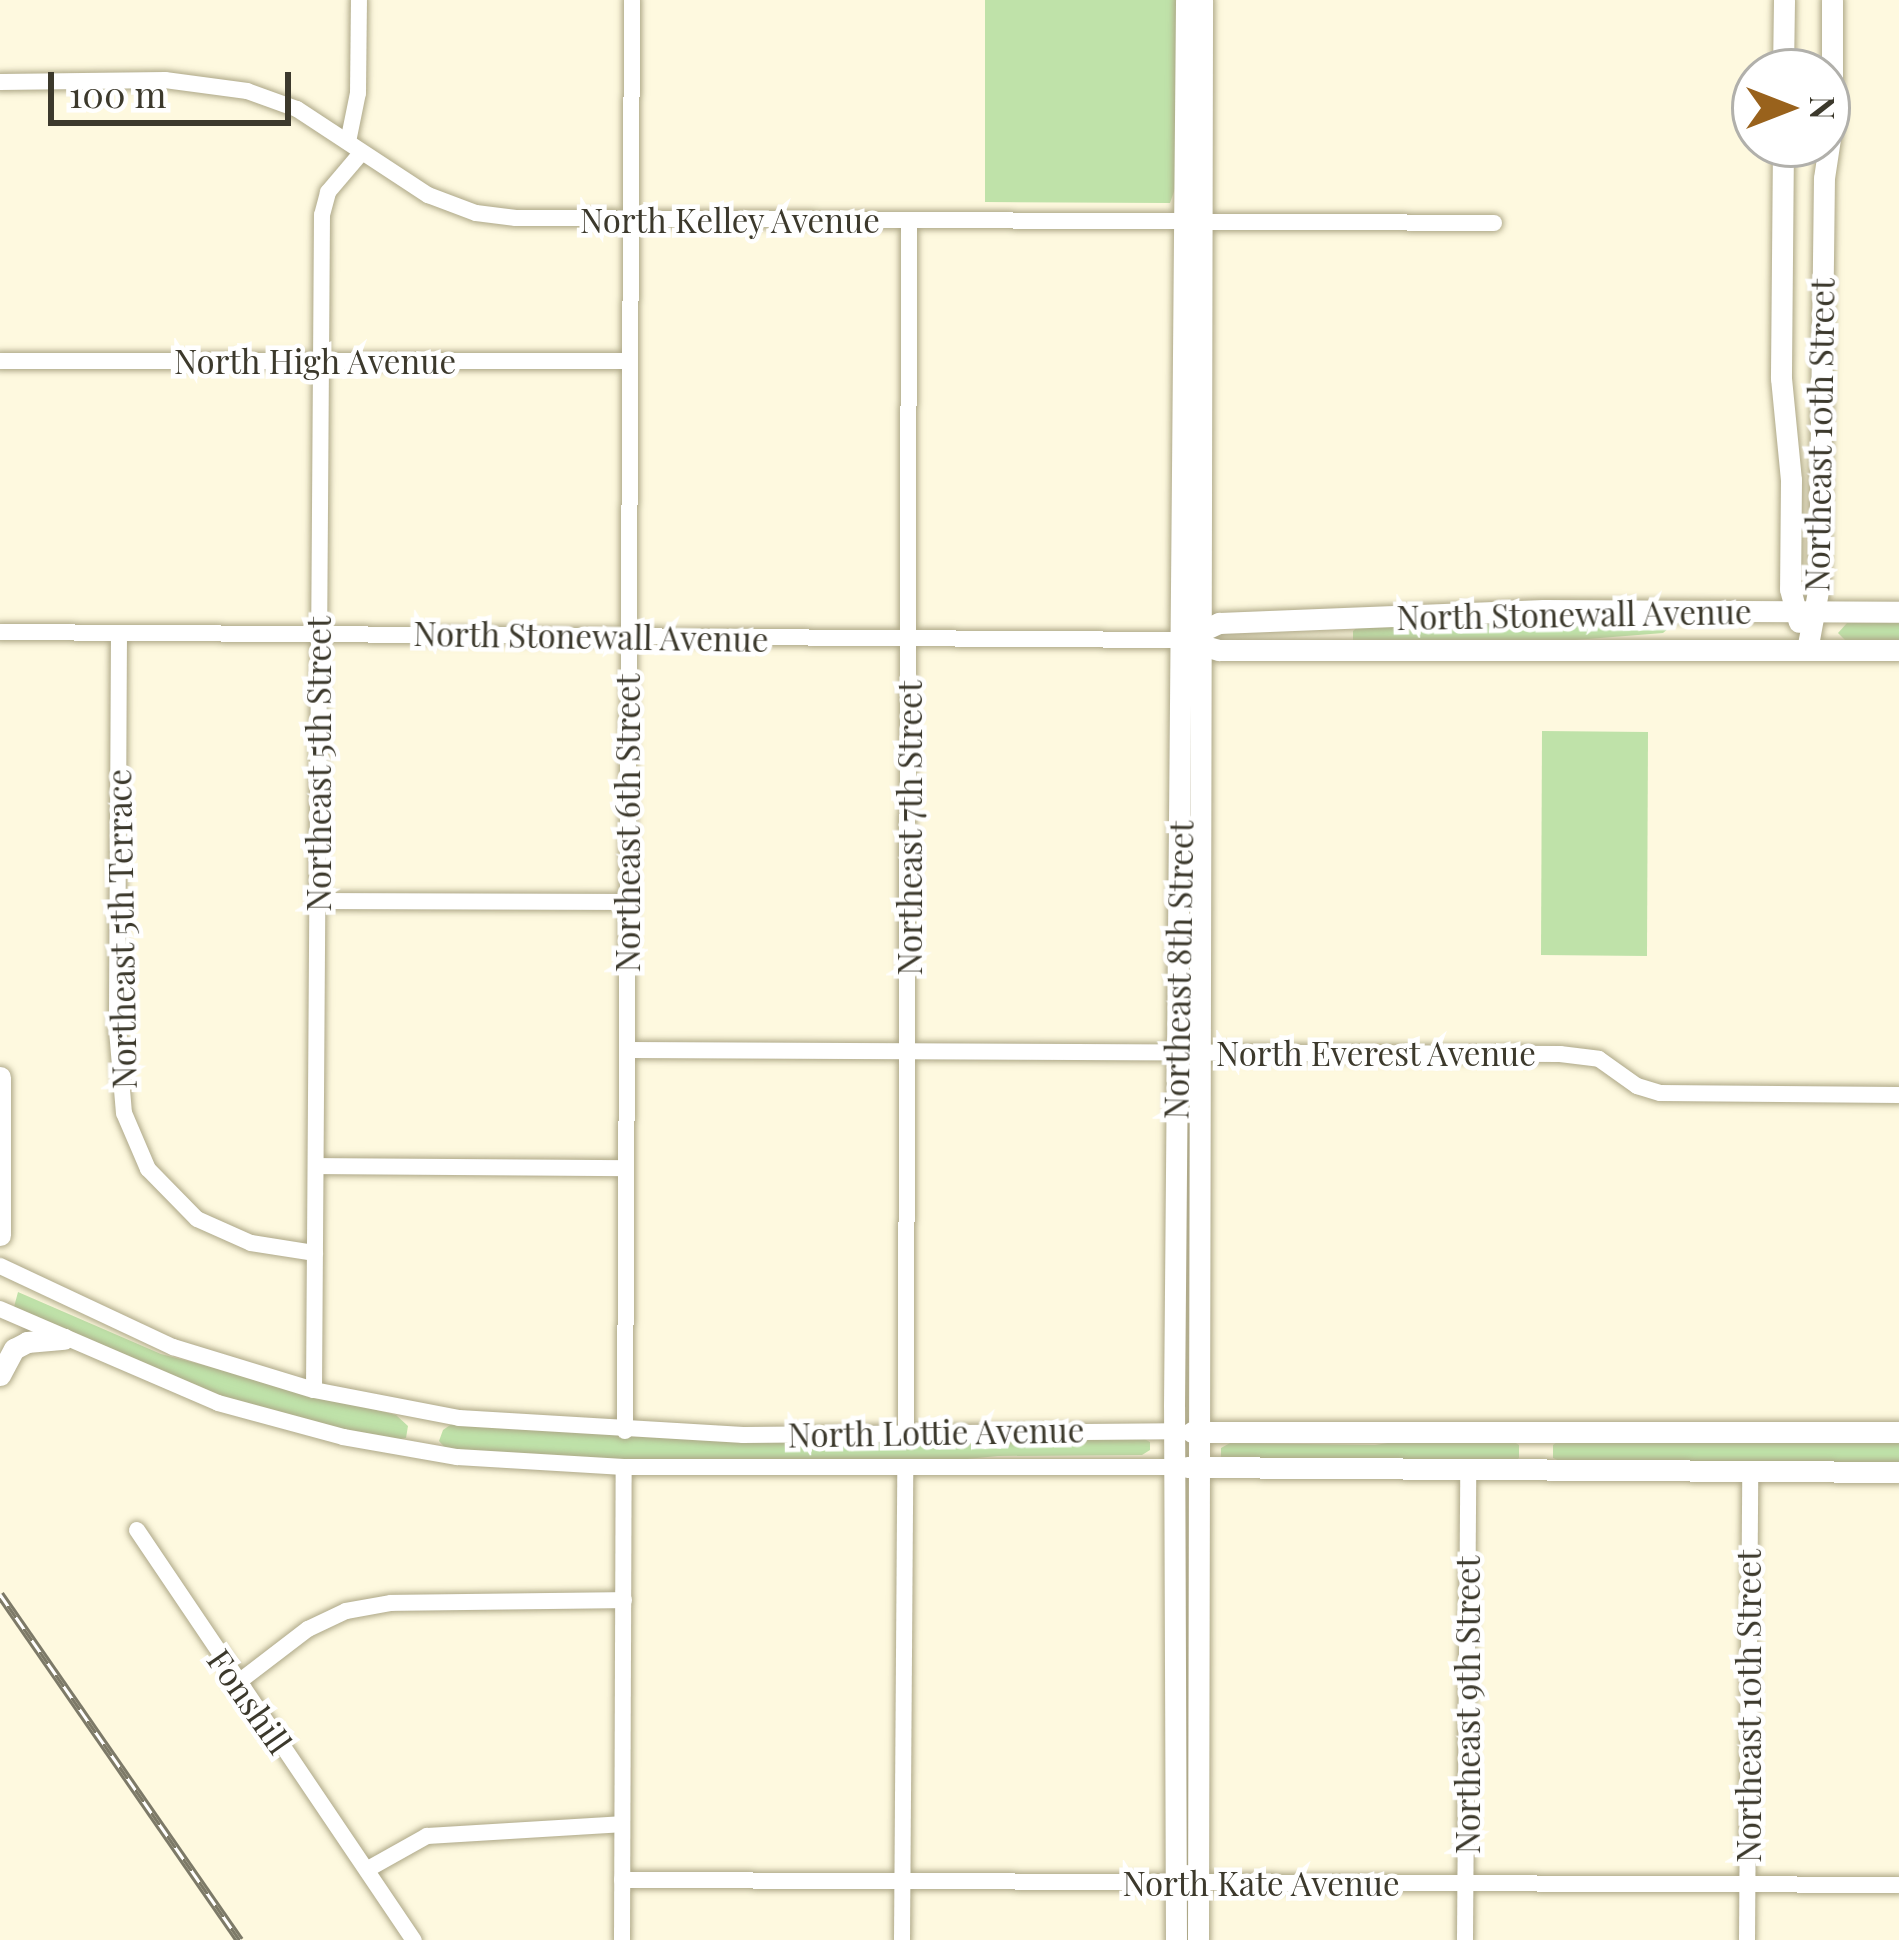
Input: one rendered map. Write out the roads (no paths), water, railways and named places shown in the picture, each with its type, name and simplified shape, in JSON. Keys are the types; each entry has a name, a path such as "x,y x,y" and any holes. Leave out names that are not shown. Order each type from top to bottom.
{"main road":[{"name":"Northeast 8th Street","path":"1186,0 1193,222 1195,638 1189,1053 1174,1466 1187,1884 1198,1940"},
{"name":"Northeast 8th Street","path":"1193,222 1202,0"},
{"path":"1784,0 1784,48"},
{"name":"Northeast 10th Street","path":"1805,612 1820,586 1823,178 1832,125 1832,0"},
{"name":"Northeast 10th Street","path":"1783,168 1781,378 1791,479 1790,589 1805,612 1807,650"},
{"name":"North Stonewall Avenue","path":"1195,638 1219,623 1544,610 1899,612"},
{"name":"North Stonewall Avenue","path":"1195,638 1219,650 1899,650"},
{"name":"Northeast 8th Street","path":"1176,1940 1187,1884 1201,1433 1189,1053"},
{"path":"0,1077 0,1235"},
{"path":"0,1375 14,1349 27,1342 64,1340"},
{"name":"North Lottie Avenue","path":"1174,1431 1899,1432"},
{"name":"North Lottie Avenue","path":"1174,1466 1899,1472"}],"street":[{"name":"Northeast 5th Street","path":"314,1390 323,203 355,147 358,0"},
{"name":"Northeast 6th Street","path":"625,1431 632,0"},
{"name":"North Kelley Avenue","path":"0,82 165,80 231,87 282,102 421,191 476,213 631,220 1494,223"},
{"name":"Northeast 7th Street","path":"906,1436 909,221"},
{"name":"North High Avenue","path":"0,361 630,362"},
{"name":"North Stonewall Avenue","path":"0,632 1195,638"},
{"name":"Northeast 5th Terrace","path":"119,633 117,1030 124,1113 148,1169 197,1219 251,1243 315,1253"},
{"path":"317,901 628,902"},
{"name":"North Everest Avenue","path":"627,1050 1579,1054 1606,1062 1637,1086 1660,1093 1899,1095"},
{"path":"316,1166 626,1168"},
{"name":"North Lottie Avenue","path":"0,1266 173,1347 314,1390 459,1418 625,1431 906,1436 1174,1431"},
{"name":"North Lottie Avenue","path":"0,1309 218,1403 343,1437 457,1457 624,1466 1174,1466"},
{"path":"622,1940 624,1466"},
{"path":"902,1940 905,1467"},
{"name":"Northeast 9th Street","path":"1465,1940 1468,1470"},
{"name":"Northeast 10th Street","path":"1747,1940 1750,1472"},
{"name":"Fonshill","path":"137,1530 236,1684 368,1869"},
{"path":"236,1684 308,1629 346,1611 391,1604 624,1600"},
{"path":"414,1940 368,1869 427,1836 621,1824"},
{"name":"North Kate Avenue","path":"622,1880 1899,1885"}],"railway":[{"path":"0,1594 240,1940"}]}
